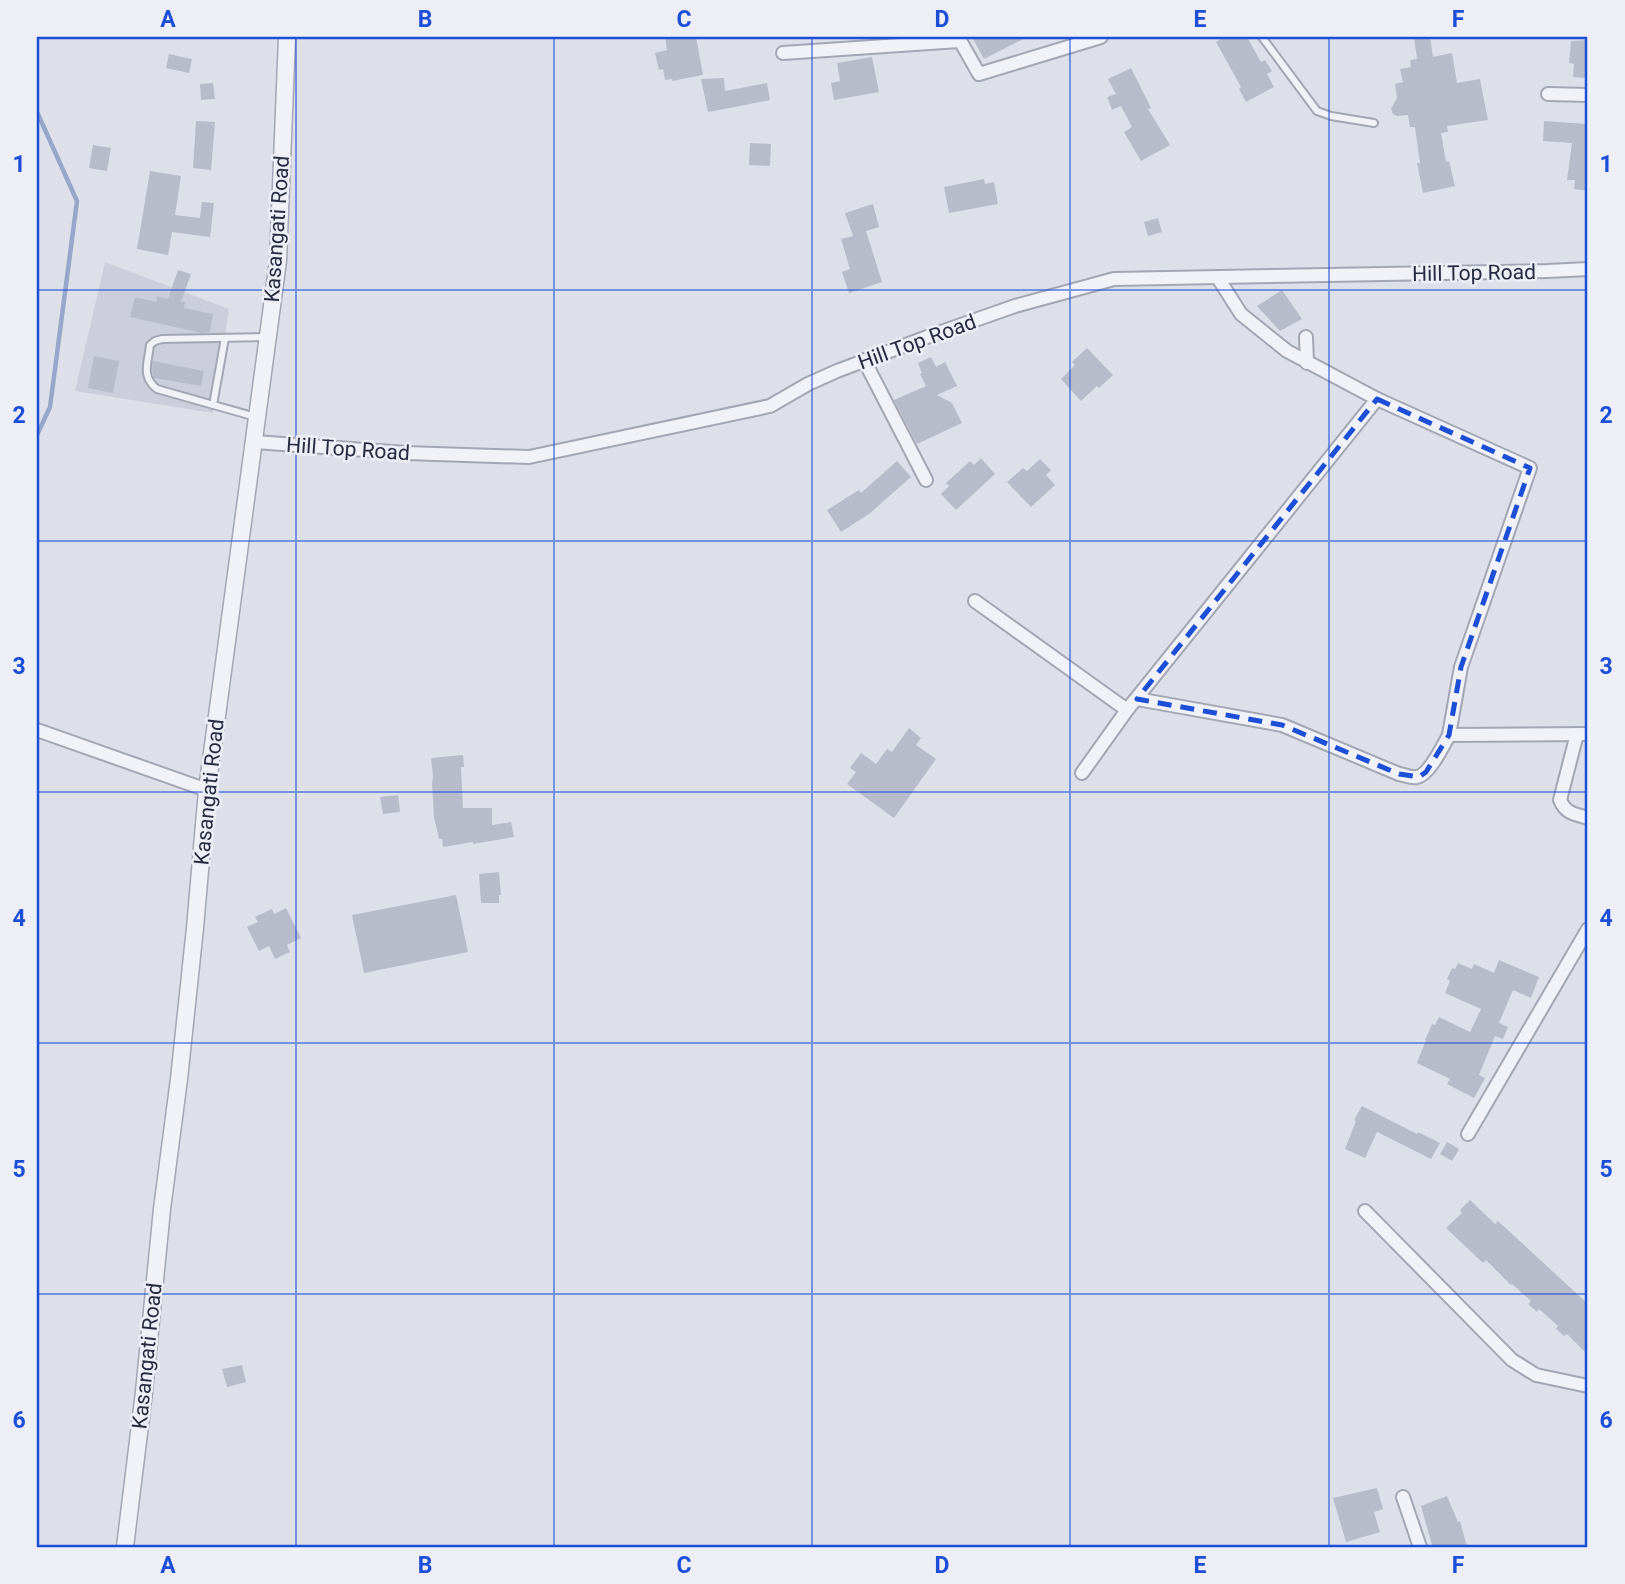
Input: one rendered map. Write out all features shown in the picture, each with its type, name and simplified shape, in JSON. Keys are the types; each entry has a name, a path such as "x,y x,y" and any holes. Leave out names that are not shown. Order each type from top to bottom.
{"street":[{"name":"Kasangati Road","path":"125,1547 182,1052 207,790 278,261 287,37"},
{"path":"783,53 959,39 979,74 1101,37"},
{"path":"1548,94 1588,95"},
{"name":"Hill Top Road","path":"255,442 405,453 529,457 770,406 808,384 864,360 1015,306 1114,279 1588,269"},
{"path":"1137,699 1282,725 1399,774 1419,777 1426,772 1449,735 1461,667 1530,468 1377,399 1287,351 1241,314 1218,278"},
{"path":"1306,337 1307,363"},
{"path":"864,360 926,480"},
{"path":"1082,773 1127,710 1377,399"},
{"path":"975,601 1127,710"},
{"path":"37,730 207,790"},
{"path":"1449,735 1583,734 1560,800 1563,808 1588,818"},
{"path":"1468,1134 1588,929"},
{"path":"1365,1211 1512,1360 1536,1375 1588,1386"},
{"path":"1403,1497 1420,1547"}],"lane":[{"path":"1262,37 1317,111 1374,123"},
{"path":"258,418 150,384 146,377 150,345 162,338 269,337"},
{"path":"213,405 225,338"}],"highlighted area":[{"path":"1377,399 1530,468 1461,667 1449,735 1426,772 1419,777 1399,774 1282,725 1137,699"}],"shaded area":[{"path":"105,262 229,309 213,413 75,391"}],"building":[{"path":"665,37 696,37 703,75 665,80 663,69 659,70 655,53 667,50"},
{"path":"972,37 1027,37 984,59"},
{"path":"1224,37 1247,37 1261,62 1265,60 1272,71 1267,74 1274,87 1246,102 1239,89 1241,87 1216,42"},
{"path":"1414,37 1430,37 1433,57 1452,53 1457,83 1480,79 1488,120 1447,126 1448,132 1441,133 1446,162 1449,161 1455,186 1423,193 1417,163 1420,163 1415,127 1410,127 1408,115 1397,116 1391,109 1397,98 1395,84 1403,82 1400,69 1411,67 1410,60 1417,59"},
{"path":"1588,40 1588,78 1573,77 1574,64 1569,63 1571,41"},
{"path":"169,54 192,59 189,73 166,68"},
{"path":"872,57 879,92 834,100 831,83 840,81 837,63"},
{"path":"1131,68 1151,108 1148,109 1170,145 1141,161 1124,132 1132,127 1121,106 1112,110 1107,97 1116,94 1108,79"},
{"path":"724,78 725,91 767,83 770,100 708,112 701,79"},
{"path":"213,83 215,99 201,100 200,84"},
{"path":"196,121 215,122 211,170 193,168"},
{"path":"1544,121 1588,124 1588,191 1574,189 1575,180 1567,180 1572,143 1543,141"},
{"path":"750,143 771,144 770,166 749,165"},
{"path":"93,145 111,148 107,171 89,168"},
{"path":"150,171 181,176 175,215 200,218 202,202 214,203 210,237 172,232 168,255 137,249"},
{"path":"984,179 985,184 994,182 998,204 949,213 944,187"},
{"path":"873,204 879,227 866,231 882,282 849,293 842,272 850,269 841,239 853,236 845,213"},
{"path":"1158,218 1162,232 1148,236 1144,222"},
{"path":"178,270 191,274 181,302 185,302 184,308 213,314 210,332 202,333 130,317 135,297 156,302 157,296 168,299"},
{"path":"1282,290 1302,319 1280,331 1257,306"},
{"path":"1087,348 1113,375 1081,401 1061,379 1075,365 1072,362"},
{"path":"94,356 119,361 113,393 88,388"},
{"path":"931,357 936,367 945,362 957,386 937,395 952,403 962,423 917,444 894,400 926,386 918,363"},
{"path":"153,361 204,371 201,386 154,378"},
{"path":"981,458 995,474 956,510 941,494 949,486 946,483 970,461 974,465"},
{"path":"1040,459 1051,470 1046,475 1055,485 1031,507 1007,482 1023,468 1027,471"},
{"path":"897,461 911,477 869,514 841,532 827,510 859,490 861,493"},
{"path":"909,728 921,738 916,745 936,759 894,818 847,784 856,772 850,768 861,753 876,764 887,749 892,752"},
{"path":"463,755 463,808 492,808 492,825 511,822 514,837 443,847 434,817 431,758"},
{"path":"398,795 400,812 383,814 380,797"},
{"path":"499,872 499,903 481,903 479,874"},
{"path":"456,895 468,952 364,973 352,915"},
{"path":"286,908 301,938 287,945 290,952 275,959 269,946 259,951 247,927 258,922 255,917 272,909 274,914"},
{"path":"1499,960 1539,977 1531,998 1513,990 1499,1023 1508,1027 1503,1039 1495,1036 1479,1075 1485,1078 1474,1098 1447,1084 1450,1079 1417,1063 1432,1024 1435,1025 1439,1017 1470,1032 1481,1009 1445,993 1452,968 1455,969 1458,963 1472,969 1474,964 1494,973"},
{"path":"1362,1106 1440,1143 1431,1159 1377,1132 1365,1158 1345,1149 1356,1121 1354,1120"},
{"path":"1447,1142 1459,1149 1452,1161 1440,1154"},
{"path":"1470,1200 1495,1224 1498,1221 1588,1304 1588,1355 1567,1334 1564,1336 1556,1329 1558,1326 1539,1309 1537,1312 1528,1304 1531,1301 1486,1260 1483,1263 1446,1228 1462,1213 1460,1210"},
{"path":"242,1365 246,1382 227,1387 222,1369"},
{"path":"1377,1488 1383,1509 1374,1512 1380,1532 1346,1542 1333,1498"},
{"path":"1447,1496 1458,1522 1460,1521 1467,1547 1432,1545 1421,1506"}],"waterway":[{"path":"37,112 77,201 50,407 37,435"}]}
